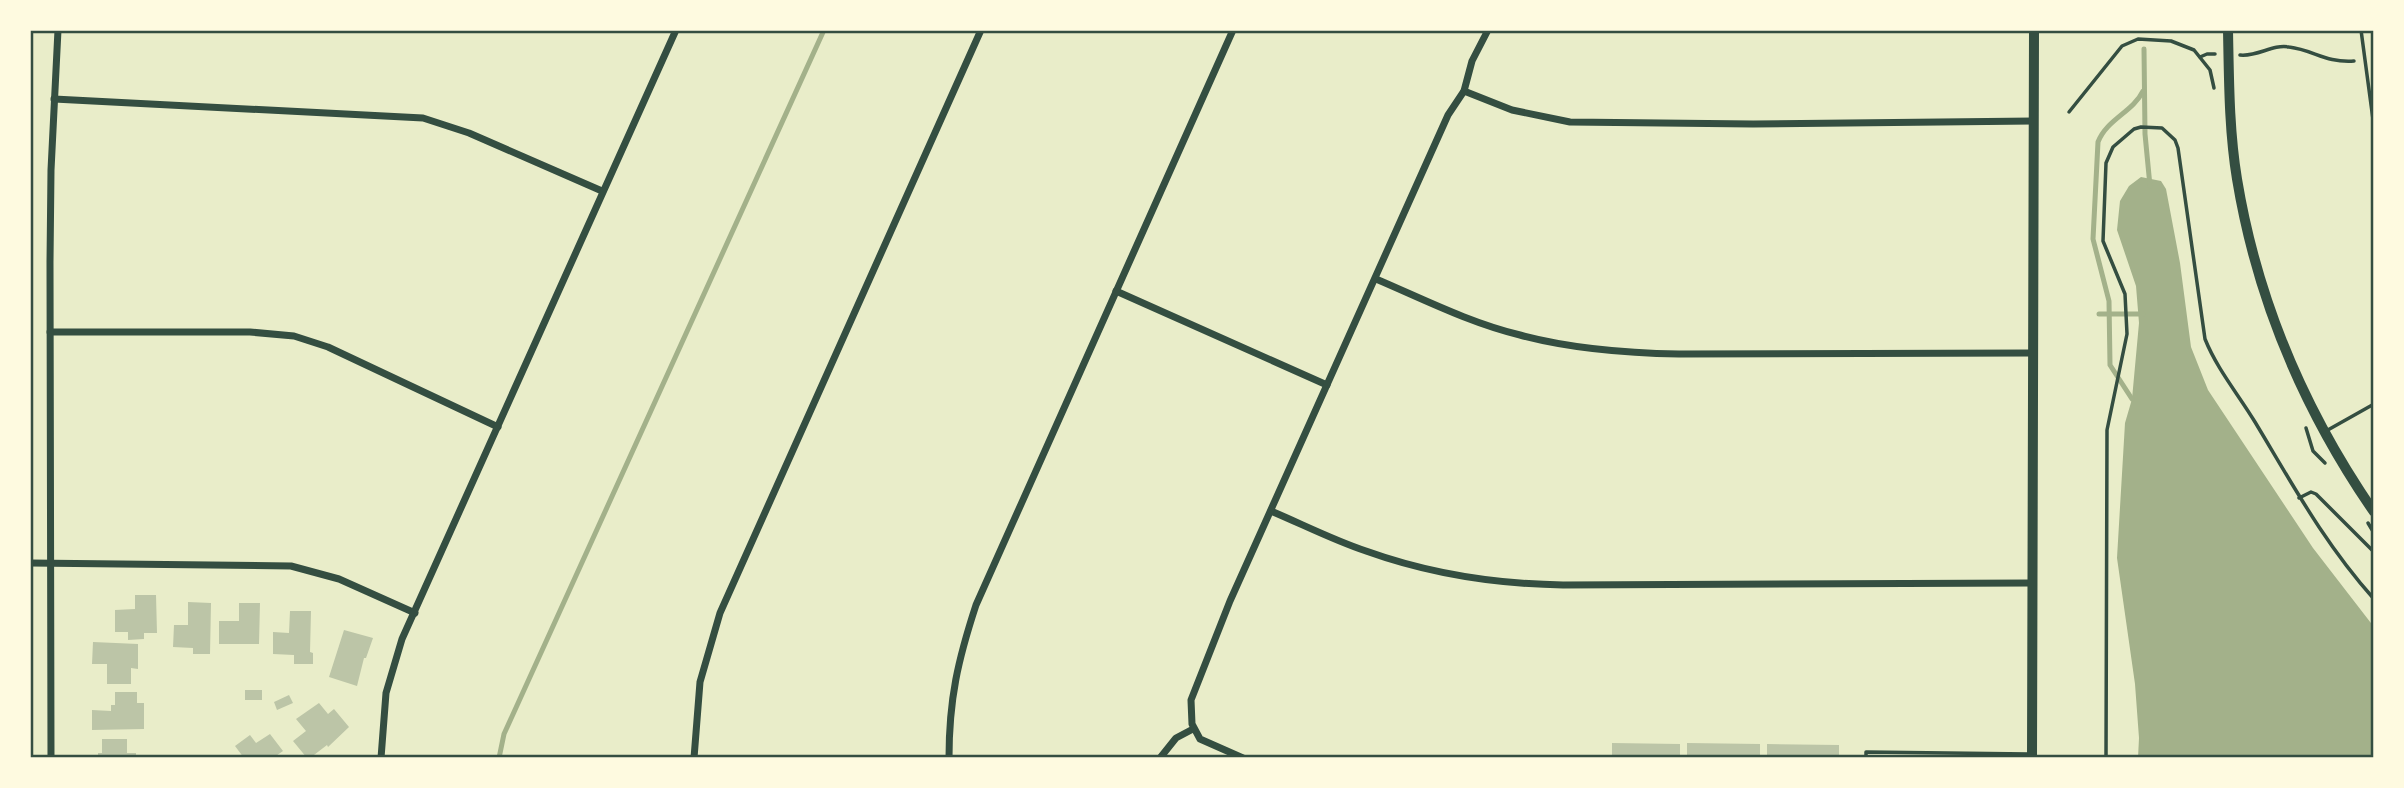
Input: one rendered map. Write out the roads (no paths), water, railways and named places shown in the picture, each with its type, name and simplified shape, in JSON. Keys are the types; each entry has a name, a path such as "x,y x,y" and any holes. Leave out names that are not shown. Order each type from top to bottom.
{"main road":[{"path":"2032,756 2034,30"}],"street":[{"path":"51,758 51,170 58,30"},
{"path":"381,758 388,684 402,639 676,30"},
{"path":"694,758 700,682 720,613 981,30"},
{"path":"949,758 954,684 976,605 1233,30"},
{"path":"1243,758 1200,739 1193,730 1190,717 1191,700 1230,601 1448,115 1464,91 1472,61 1488,30"},
{"path":"2228,30 2230,121 2248,235 2282,344 2324,432 2374,512"},
{"path":"1464,91 1529,115 1581,123 2033,121"},
{"path":"54,99 423,118 469,133 602,191"},
{"path":"1376,279 1495,328 1557,343 1611,351 1679,355 2032,353"},
{"path":"1116,291 1327,385"},
{"path":"50,332 250,332 294,337 328,347 498,427"},
{"path":"1271,511 1364,551 1409,565 1447,575 1510,583 2032,583"},
{"path":"30,564 291,566 339,579 415,613"},
{"path":"1160,758 1176,738 1193,730"}],"lane":[{"path":"2361,30 2374,127"},
{"path":"2324,432 2374,404"},
{"path":"1866,758 1866,751 2032,756"},
{"path":"1932,752 1932,758"}],"waterway":[{"path":"499,758 504,734 824,30"},
{"path":"2144,49 2145,134 2150,186"},
{"path":"2132,399 2110,365 2109,301 2093,239 2098,142 2107,127 2133,105 2143,91"},
{"path":"2099,314 2143,314"}]}
